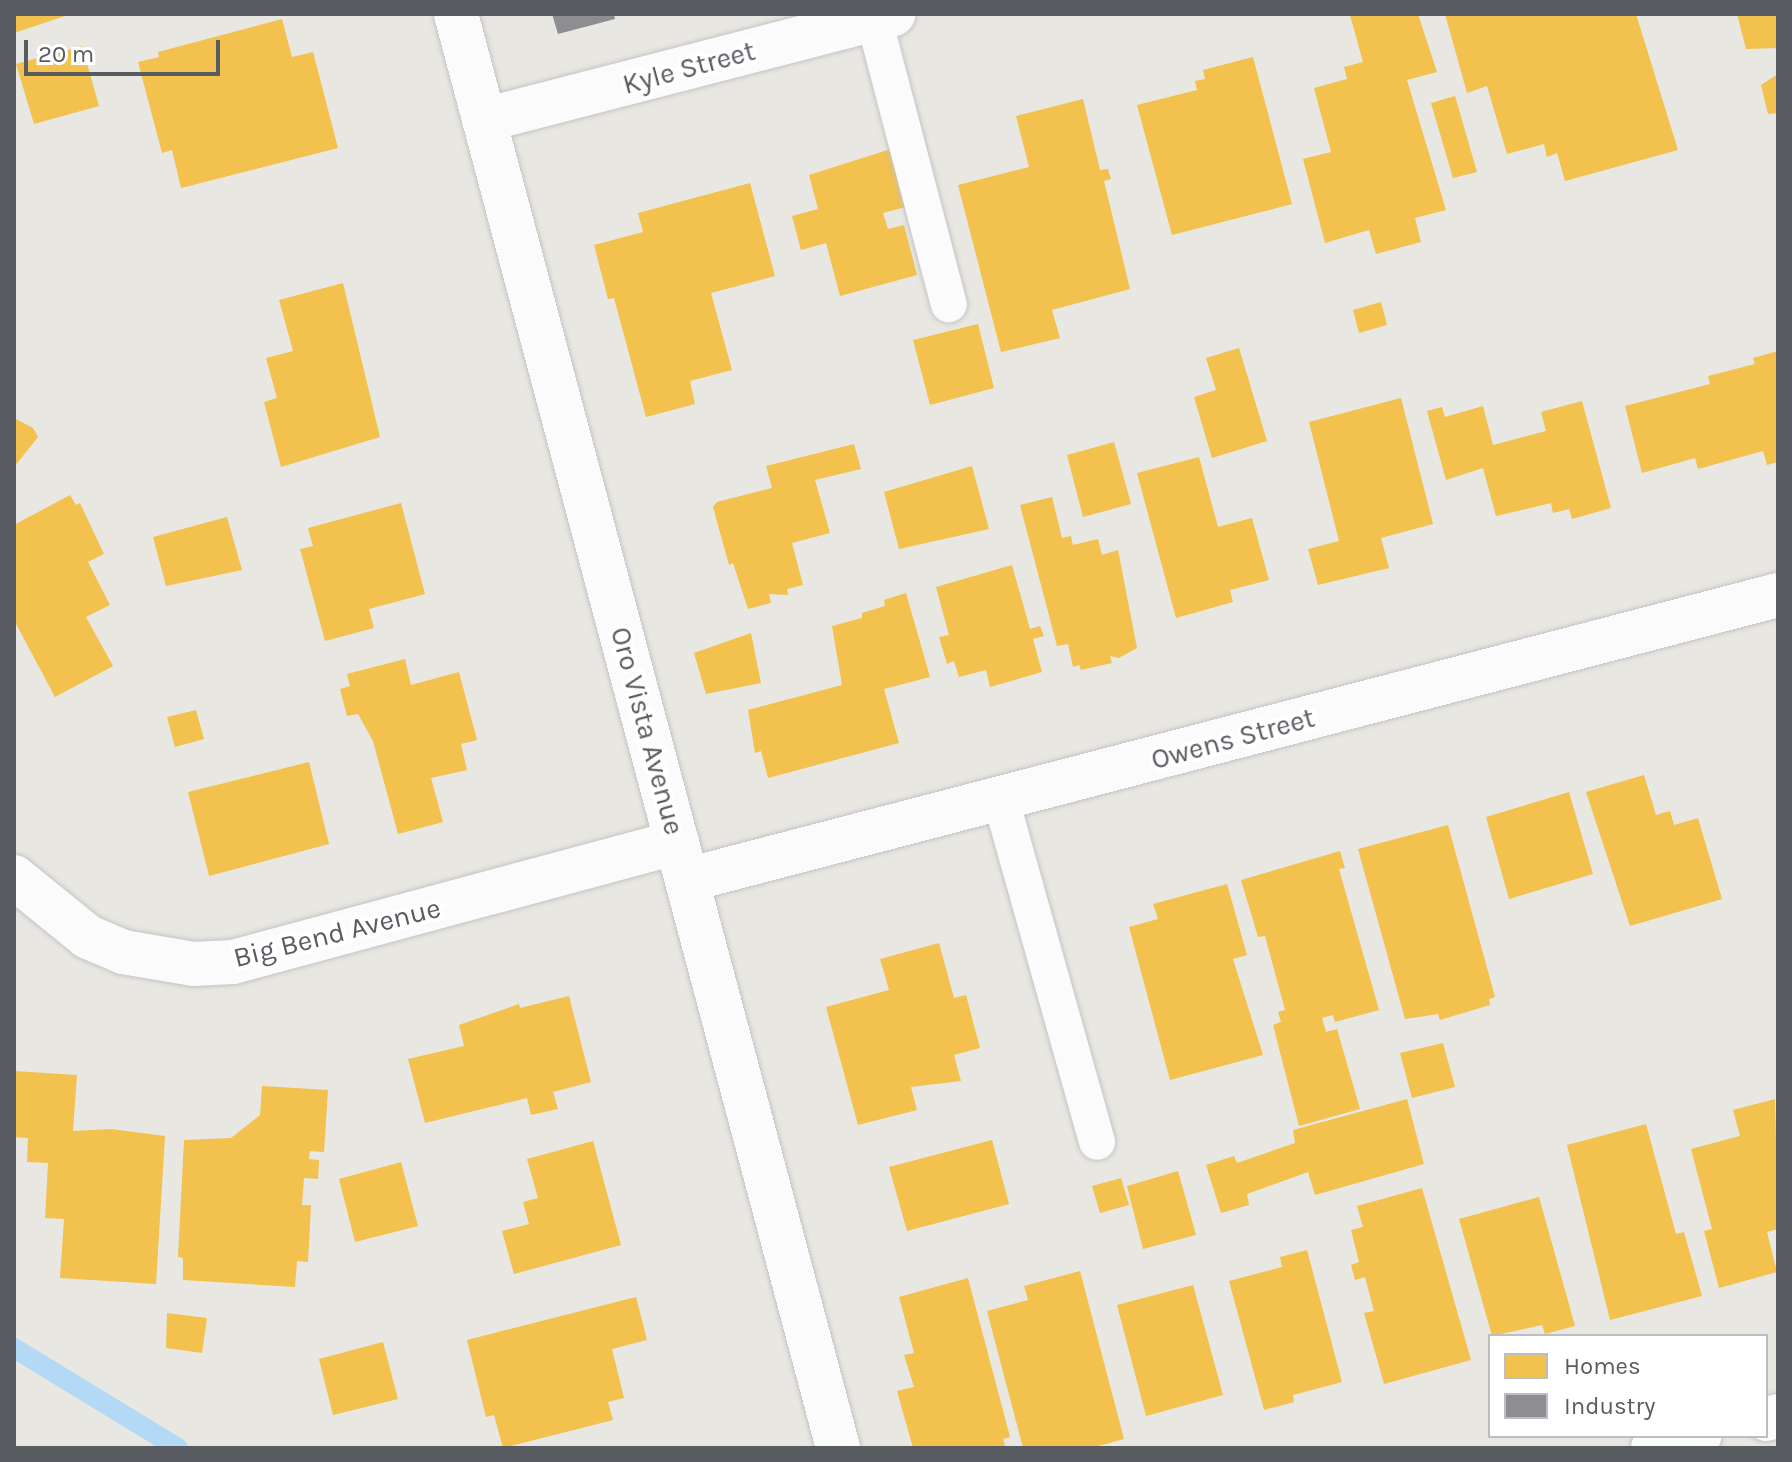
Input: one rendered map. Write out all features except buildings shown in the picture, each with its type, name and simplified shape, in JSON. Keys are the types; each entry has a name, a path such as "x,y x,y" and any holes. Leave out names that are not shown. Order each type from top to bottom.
{"street":[{"name":"Oro Vista Avenue","path":"456,14 838,1448"},
{"name":"Kyle Street","path":"484,120 884,17"},
{"name":"Owens Street","path":"682,861 1001,800 1778,595"},
{"name":"Big Bend Avenue","path":"14,877 88,937 135,955 194,964 233,962 682,861"},
{"path":"1653,1448 1691,1438"}],"lane":[{"path":"884,17 949,304"},
{"path":"1001,800 1097,1142"}],"waterway":[{"path":"14,1348 178,1448"}]}
